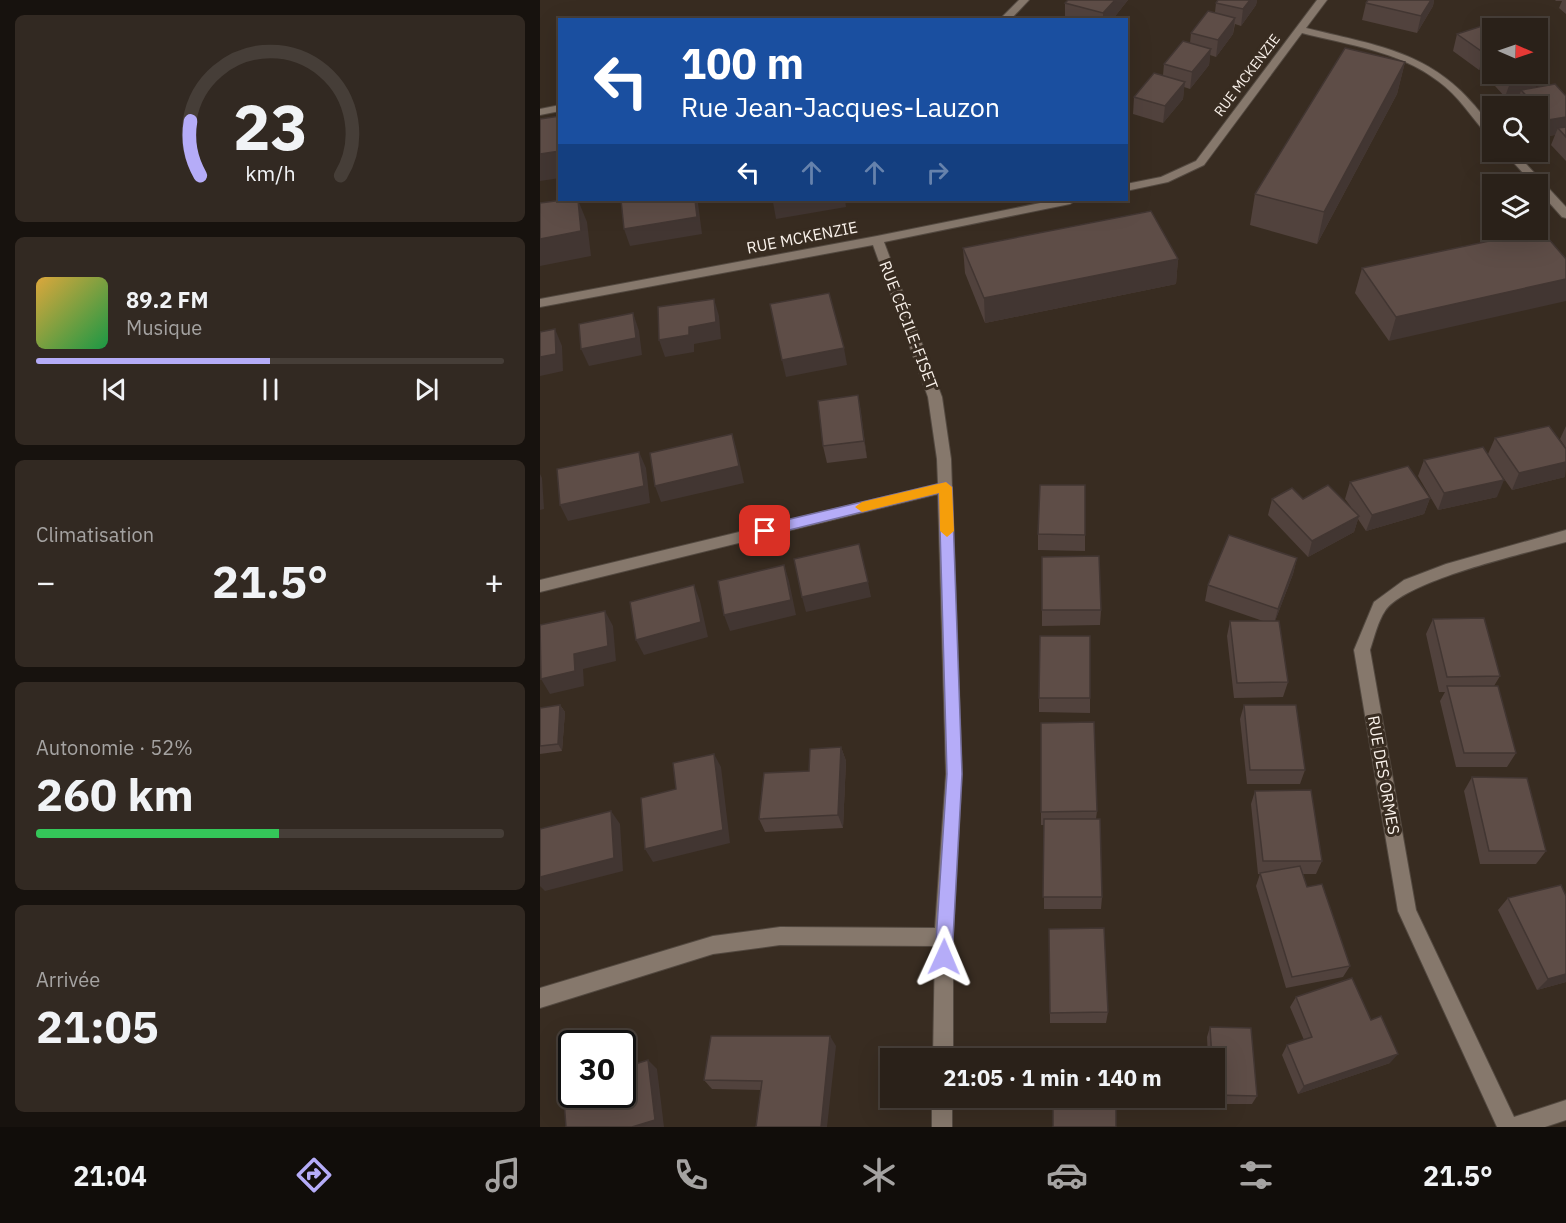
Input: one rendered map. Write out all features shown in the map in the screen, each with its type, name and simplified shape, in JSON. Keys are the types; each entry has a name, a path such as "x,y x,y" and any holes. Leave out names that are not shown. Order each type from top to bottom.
{"street":[{"path":"1006,18 1024,0"},
{"name":"RUE MCKENZIE","path":"1128,188 1164,180 1200,163 1322,0"},
{"path":"1300,30 1399,56 1422,66 1443,80 1482,123"},
{"path":"540,112 558,108"},
{"path":"1518,162 1566,214"},
{"name":"RUE MCKENZIE","path":"540,303 877,240 1065,201"},
{"name":"RUE CÉCILE-FISET","path":"877,240 935,397 946,487 954,774 944,936 943,1048"},
{"path":"540,586 946,487"},
{"name":"RUE DES ORMES","path":"1508,1127 1407,911 1362,650 1379,606 1409,584 1446,570 1566,536"},
{"path":"540,998 713,945 780,936 944,936"},
{"path":"942,1108 942,1127"},
{"path":"1513,1127 1566,1110"}],"building":[{"path":"1068,0 1115,0 1103,13 1065,3"},
{"path":"1218,0 1250,0 1243,9 1216,3"},
{"path":"1368,0 1431,0 1421,16 1366,3"},
{"path":"1208,11 1235,18 1218,40 1191,33"},
{"path":"1482,26 1482,52 1457,34"},
{"path":"1183,41 1211,49 1192,72 1164,64"},
{"path":"1345,48 1405,62 1324,212 1255,194"},
{"path":"1154,73 1185,82 1165,106 1134,97"},
{"path":"1555,84 1566,96 1566,117 1548,120 1548,96 1527,96 1521,90"},
{"path":"558,116 558,151 540,154 540,119"},
{"path":"1566,127 1566,137 1558,128"},
{"path":"578,201 581,231 540,239 540,203"},
{"path":"621,201 695,201 697,217 624,229"},
{"path":"1151,211 1178,259 984,298 963,248"},
{"path":"1548,238 1566,259 1566,279 1396,317 1362,268 1494,240 1548,240"},
{"path":"829,293 844,348 782,360 770,304"},
{"path":"714,299 716,322 689,327 689,335 659,340 658,307"},
{"path":"633,313 636,338 581,349 579,324"},
{"path":"555,329 556,354 540,357 540,332"},
{"path":"858,395 864,441 823,446 818,401"},
{"path":"1549,426 1566,449 1566,462 1519,473 1495,438"},
{"path":"732,434 739,466 655,486 650,453"},
{"path":"1483,447 1504,480 1444,493 1424,460"},
{"path":"639,452 644,486 560,505 557,469"},
{"path":"1408,466 1430,498 1372,515 1350,482"},
{"path":"1040,485 1085,485 1085,535 1038,534"},
{"path":"1328,485 1359,516 1312,541 1272,499 1292,488 1303,499"},
{"path":"1229,535 1297,558 1278,609 1208,585"},
{"path":"859,544 868,582 802,597 794,559"},
{"path":"1099,556 1101,610 1042,610 1042,557"},
{"path":"784,565 791,600 724,615 718,581"},
{"path":"694,585 701,622 636,640 630,602"},
{"path":"605,611 608,646 574,654 575,671 541,679 540,625"},
{"path":"1484,618 1500,676 1447,677 1433,619"},
{"path":"1230,621 1279,621 1288,682 1237,683"},
{"path":"1040,636 1090,636 1090,698 1039,698"},
{"path":"1447,686 1498,686 1516,753 1464,753"},
{"path":"560,705 558,744 540,746 540,708"},
{"path":"1244,705 1296,705 1305,770 1250,770"},
{"path":"1094,722 1097,811 1041,812 1041,723"},
{"path":"841,747 838,815 759,819 764,773 809,771 810,749"},
{"path":"714,754 723,830 645,849 641,798 676,789 673,763"},
{"path":"1472,777 1527,778 1546,851 1489,851"},
{"path":"1311,790 1322,861 1263,861 1255,791"},
{"path":"611,811 614,858 540,877 540,829"},
{"path":"1044,819 1100,819 1102,897 1043,897"},
{"path":"1300,866 1307,887 1322,884 1350,966 1292,977 1260,873"},
{"path":"1561,885 1566,896 1566,974 1548,979 1508,898"},
{"path":"1104,928 1108,1012 1050,1013 1049,929"},
{"path":"1352,978 1371,1020 1381,1016 1398,1054 1304,1086 1287,1045 1312,1037 1296,997"},
{"path":"1210,1027 1251,1028 1257,1096 1225,1095 1225,1048 1211,1048"},
{"path":"711,1036 830,1036 821,1127 756,1127 762,1081 704,1080"},
{"path":"648,1060 655,1120 632,1127 566,1127 565,1108 636,1108 636,1064"},
{"path":"1053,1108 1116,1108 1116,1127 1053,1127"}],"slow traffic":[{"path":"862,507 946,487 947,531"}],"route":[{"path":"765,531 946,487 954,774 944,957"}]}
